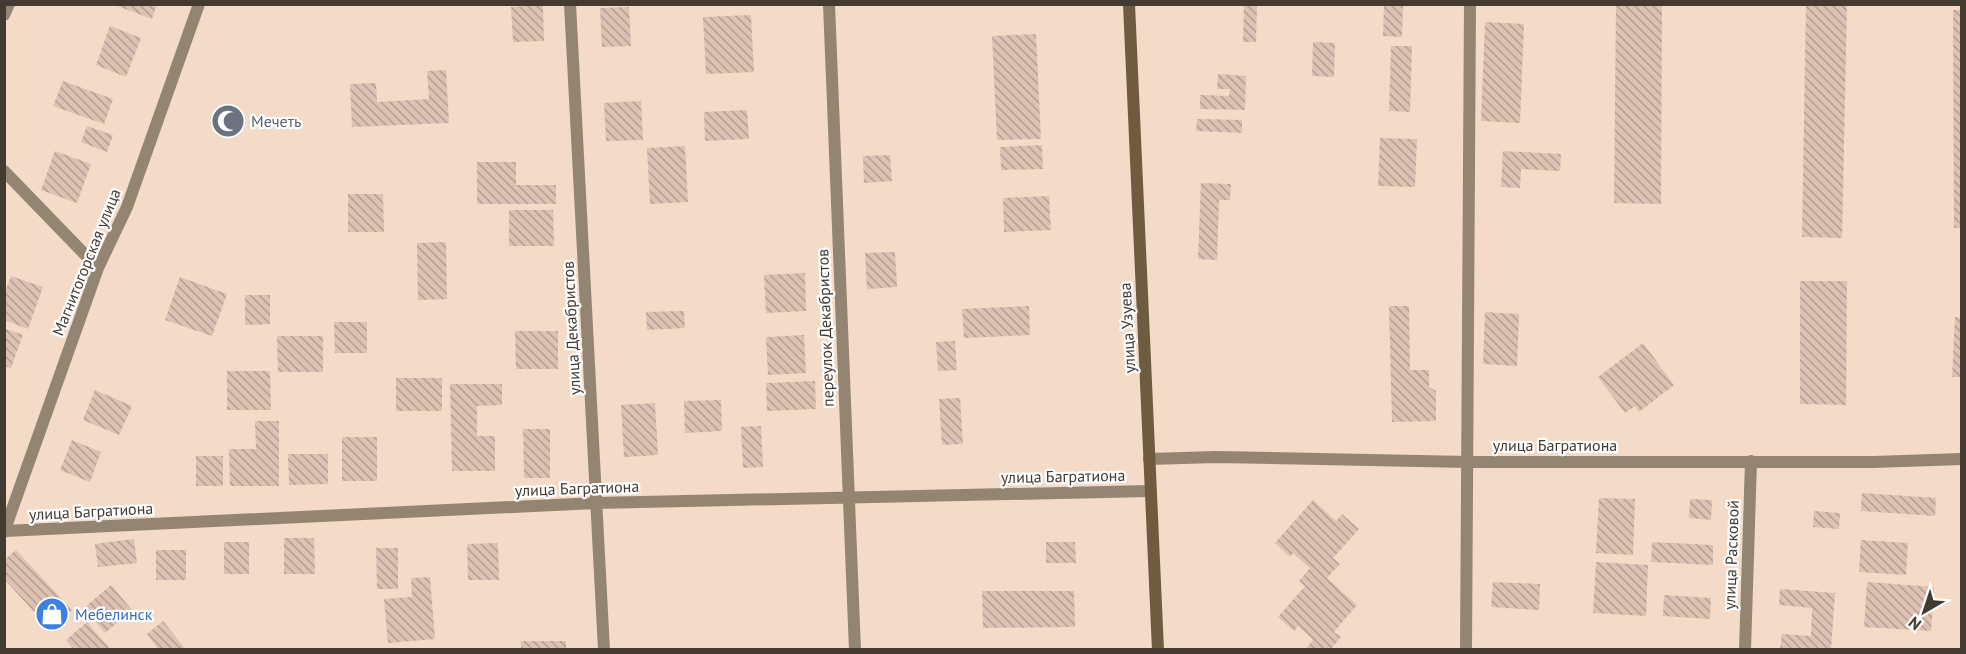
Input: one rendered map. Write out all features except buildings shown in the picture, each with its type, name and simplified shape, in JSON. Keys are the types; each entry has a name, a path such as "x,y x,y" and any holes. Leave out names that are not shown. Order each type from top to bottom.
{"main road":[{"name":"улица Узуева","path":"1129,4 1158,650"}],"street":[{"path":"4,15 9,4"},
{"name":"Магнитогорская улица","path":"5,532 98,268 127,207 199,4"},
{"name":"улица Декабристов","path":"570,4 604,650"},
{"name":"переулок Декабристов","path":"829,4 847,497 855,650"},
{"path":"1466,650 1470,4"},
{"path":"4,171 98,268"},
{"name":"улица Багратиона","path":"1149,459 1216,457 1468,462 1873,462 1962,459"},
{"name":"улица Расковой","path":"1744,650 1751,461"},
{"name":"улица Багратиона","path":"5,532 596,503 1150,491"}],"place":[{"name":"Мечеть","path":"228,121"},
{"name":"Мебелинск","path":"52,614"}]}
